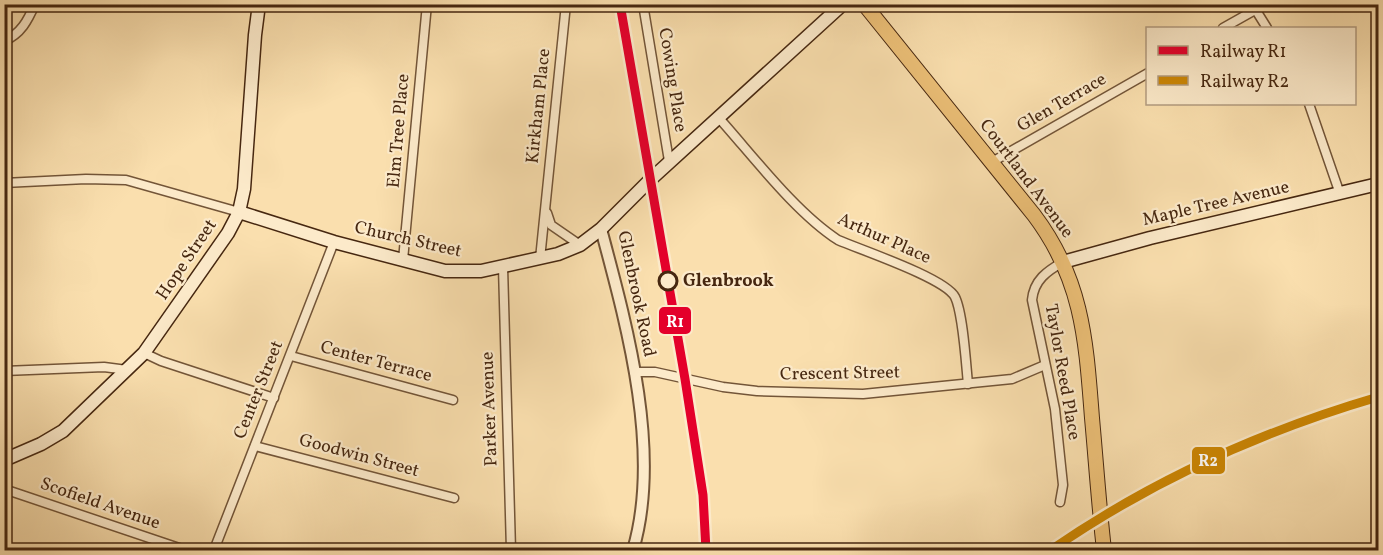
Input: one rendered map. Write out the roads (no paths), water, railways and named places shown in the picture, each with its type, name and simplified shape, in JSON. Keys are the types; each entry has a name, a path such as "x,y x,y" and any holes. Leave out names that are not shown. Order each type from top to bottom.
{"main road":[{"name":"Hope Street","path":"4,460 41,444 63,431 128,370 144,353 228,233 239,212 244,189 254,41 259,4"},
{"name":"Glenbrook Road","path":"601,229 669,161 843,4"},
{"name":"Courtland Avenue","path":"864,4 1056,245 1082,319 1090,384 1104,550"},
{"name":"Maple Tree Avenue","path":"1063,262 1150,238 1378,184"},
{"name":"Church Street","path":"239,212 334,242 435,269 456,272 481,271 540,259 580,245 601,229"}],"street":[{"path":"4,41 13,37 20,30 35,4"},
{"name":"Elm Tree Place","path":"403,260 427,4"},
{"name":"Kirkham Place","path":"540,259 566,4"},
{"name":"Cowing Place","path":"643,4 669,161"},
{"path":"1224,27 1254,7 1267,27"},
{"name":"Glen Terrace","path":"992,162 1146,74"},
{"path":"1309,105 1340,194"},
{"name":"Arthur Place","path":"718,117 790,197 827,232 838,240 932,279 950,290 958,305 968,384"},
{"path":"4,183 86,179 126,180 239,212"},
{"path":"546,210 551,225 580,245"},
{"name":"Glenbrook Road","path":"601,229 634,372 641,414 644,472 640,528 633,550"},
{"name":"Center Street","path":"214,550 334,242"},
{"name":"Taylor Reed Place","path":"1060,502 1063,485 1055,409 1033,310 1032,295 1040,277 1063,262"},
{"name":"Parker Avenue","path":"503,267 511,550"},
{"path":"144,353 161,362 274,398"},
{"name":"Center Terrace","path":"291,356 453,400"},
{"name":"Crescent Street","path":"634,372 656,372 723,387 757,391 863,394 1012,379 1045,365"},
{"path":"4,371 104,367 128,370"},
{"name":"Goodwin Street","path":"255,446 454,498"},
{"name":"Scofield Avenue","path":"4,489 185,550"}],"rail line":[{"name":"R1","path":"620,4 685,379 703,495 706,550"},
{"name":"R2","path":"1051,550 1128,502 1208,460 1292,426 1378,397"}],"place":[{"name":"Glenbrook","path":"668,281"}]}
